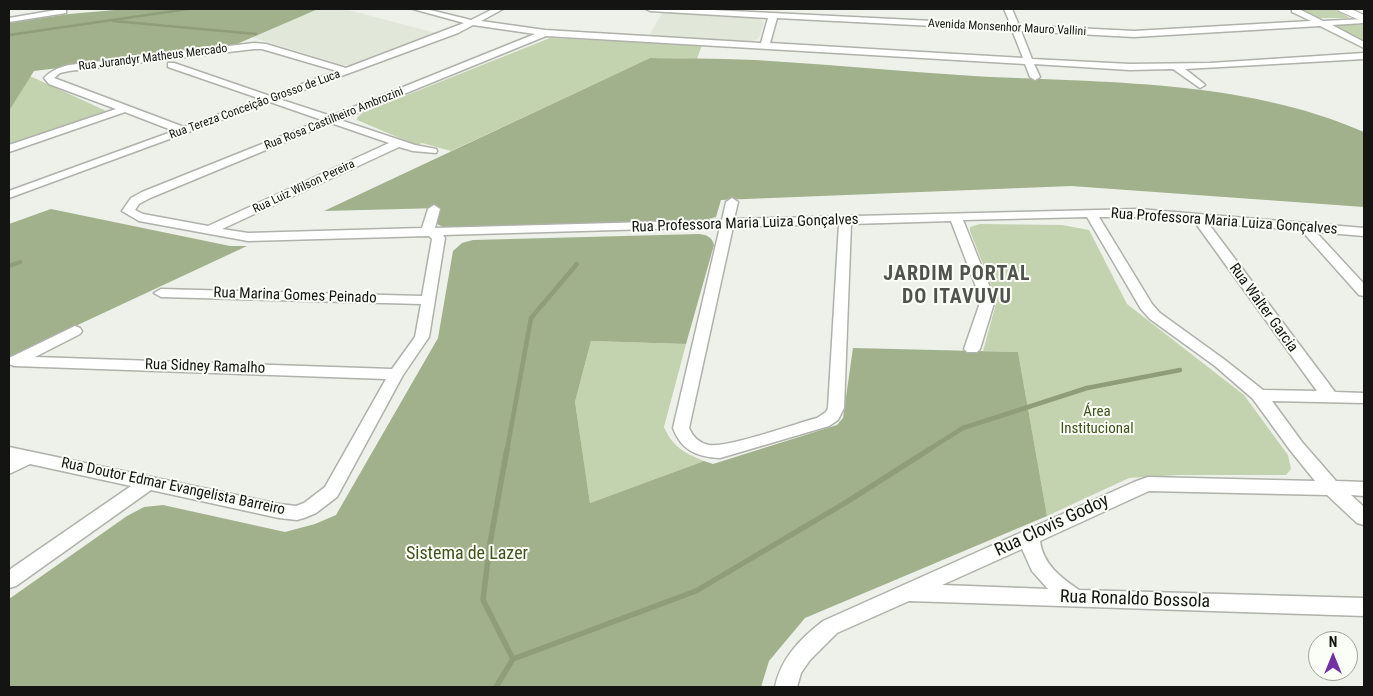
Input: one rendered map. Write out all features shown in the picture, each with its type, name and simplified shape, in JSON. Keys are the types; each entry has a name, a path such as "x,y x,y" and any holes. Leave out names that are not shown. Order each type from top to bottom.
{"main road":[{"path":"1342,9 1364,20"},
{"path":"1356,9 1364,12"}],"street":[{"path":"30,17 36,9"},
{"path":"417,9 474,23 545,33 1029,61 1176,67 1364,56"},
{"name":"Rua Tereza Conceição Grosso de Luca","path":"9,195 271,100 474,23 499,9"},
{"name":"Avenida Monsenhor Mauro Vallini","path":"650,9 774,12"},
{"name":"Avenida Monsenhor Mauro Vallini","path":"734,9 1134,34 1364,20"},
{"path":"1008,9 1036,77"},
{"path":"9,20 63,11"},
{"path":"765,46 774,12"},
{"name":"Avenida Monsenhor Mauro Vallini","path":"1015,26 1130,29 1295,13 1319,23"},
{"path":"1319,23 1364,46"},
{"name":"Rua Rosa Castilheiro Ambrozini","path":"128,211 135,201 146,195 545,33"},
{"name":"Rua Jurandyr Matheus Mercado","path":"125,109 52,82 49,80 50,75 69,68 152,58 173,60 258,46 346,71"},
{"path":"847,64 848,51"},
{"path":"173,60 271,100 413,148 432,150"},
{"path":"1176,67 1200,85"},
{"path":"9,149 125,109 185,131"},
{"name":"Rua Luiz Wilson Pereira","path":"209,230 398,143"},
{"path":"732,202 681,428 683,437 689,443 707,452 720,452 823,422 832,416 836,408 845,220"},
{"path":"429,300 438,238 428,228 434,209"},
{"name":"Rua Professora Maria Luiza Gonçalves","path":"128,211 139,217 248,238 1091,213 1139,213 1364,232"},
{"path":"1091,213 1146,306 1154,316 1220,363 1259,395 1296,446 1332,489 1364,518"},
{"path":"956,217 988,300 972,349"},
{"name":"Rua Walter Garcia","path":"1198,218 1330,397"},
{"path":"1305,227 1364,292"},
{"name":"Rua Marina Gomes Peinado","path":"161,293 429,300"},
{"name":"Rua Doutor Edmar Evangelista Barreiro","path":"9,453 279,511 296,513 310,508 331,492 396,374 422,337 429,300"},
{"path":"11,362 76,331"},
{"name":"Rua Sidney Ramalho","path":"11,362 396,374"},
{"path":"1259,395 1364,398"},
{"path":"9,468 29,456"},
{"path":"9,580 149,482"},
{"name":"Rua Clovis Godoy","path":"786,687 787,678 802,650 830,627 1148,484 1364,490"},
{"path":"1030,536 1032,554 1042,570 1058,587 1076,598"},
{"name":"Rua Ronaldo Bossola","path":"906,593 1364,607"}],"shaded area":[{"path":"317,9 344,9 440,34 350,66 251,37"},
{"path":"662,13 758,18 764,22 759,38 750,42 649,36"}],"green space":[{"path":"126,9 318,9 230,47 34,71 9,111 9,23 69,14"},
{"path":"1302,9 1334,9 1350,18 1318,18"},
{"path":"1364,25 1364,42 1336,29 1335,26"},
{"path":"550,38 702,45 697,59 650,58 451,151 422,143 416,145 357,120 362,113"},
{"path":"650,58 755,60 974,76 1123,83 1222,93 1270,102 1318,115 1364,132 1364,207 1071,186 721,200 716,217 704,220 443,227 437,224 440,208 324,211"},
{"path":"30,76 106,112 9,146 9,111"},
{"path":"51,209 230,246 247,246 9,357 9,224"},
{"name":"Área Institucional","path":"980,224 1062,225 1089,230 1127,304 1244,395 1288,455 1291,469 1286,475 1178,475 1129,478 1047,516 1018,352 983,351 997,300 970,231 970,227"},
{"name":"Sistema de Lazer","path":"699,234 709,237 714,245 686,344 591,341 575,402 590,503 704,461 713,464 837,425 843,418 853,348 1018,352 1047,516 805,618 769,661 761,687 9,687 9,599 127,516 144,507 163,505 285,532 315,524 336,515 438,338 453,251 462,243 473,240"},
{"path":"591,341 686,344 664,427 675,444 704,461 590,503 575,402"}],"waterway":[{"path":"9,35 188,9"},
{"path":"113,21 256,34"},
{"path":"9,266 20,262"},
{"path":"507,450 531,318 577,264"},
{"path":"928,450 963,428 1087,388 1180,370"},
{"path":"507,449 490,543 483,600 513,659"},
{"path":"513,659 696,591 845,503 930,449"},
{"path":"496,687 513,659"}],"district":[{"name":"JARDIM PORTAL DO ITAVUVU","path":"957,286"}]}
